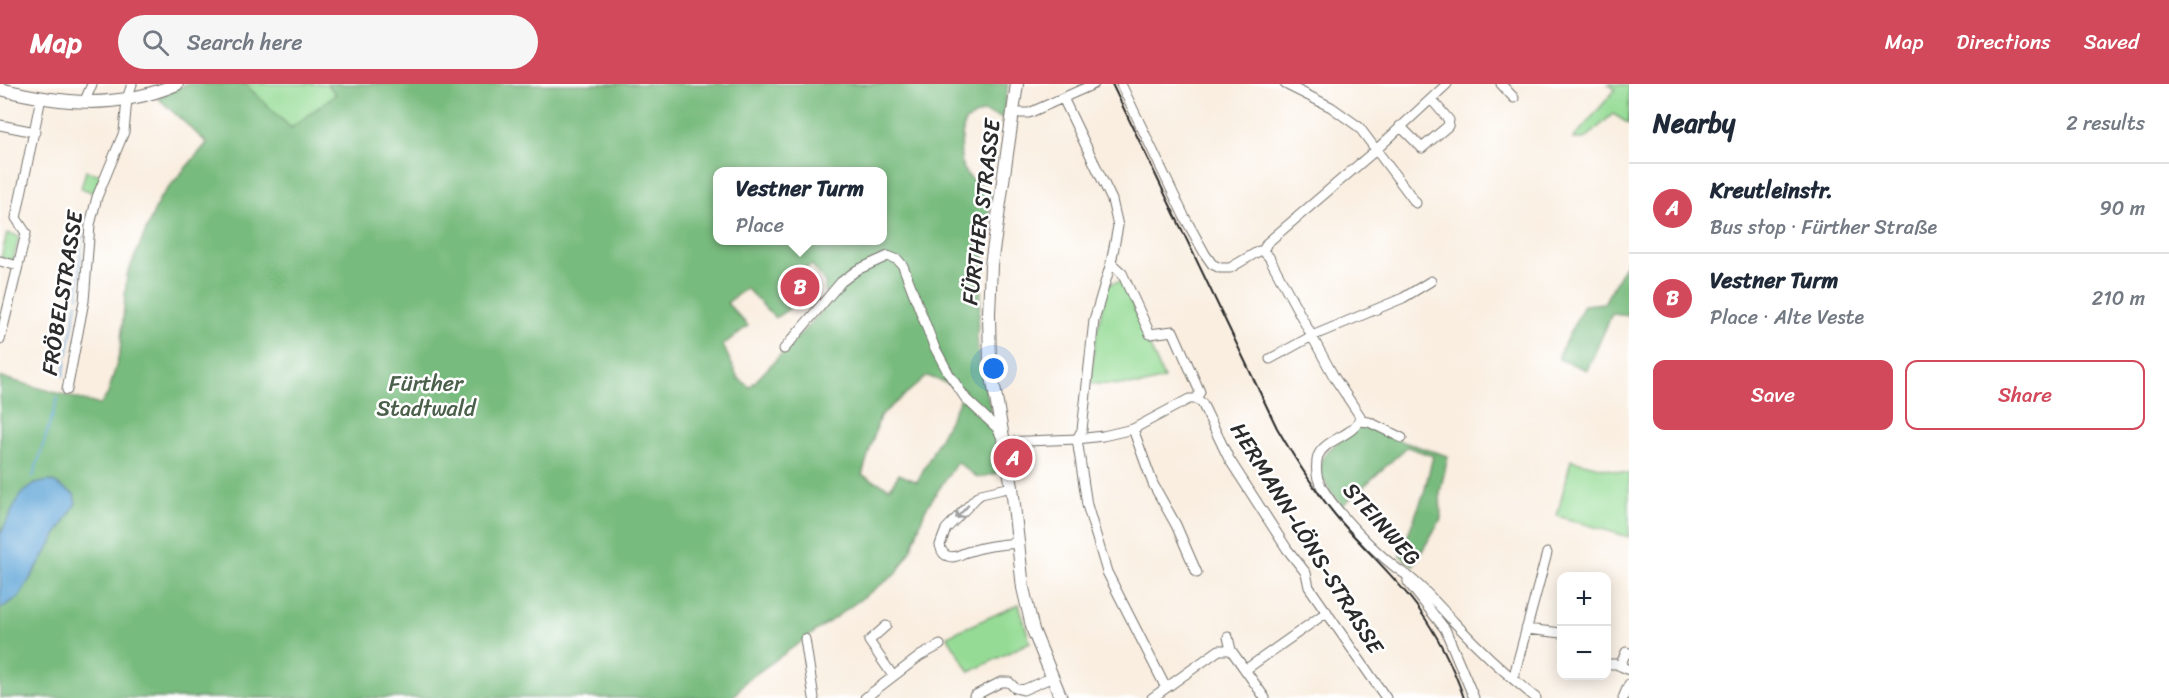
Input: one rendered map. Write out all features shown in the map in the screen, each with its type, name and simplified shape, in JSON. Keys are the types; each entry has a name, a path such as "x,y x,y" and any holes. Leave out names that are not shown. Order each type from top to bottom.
{"main road":[{"path":"0,89 41,98 84,103 127,99 154,93 177,84"},
{"name":"FÜRTHER STRASSE","path":"1017,84 991,265 990,365 1012,487 1020,543 1023,588 1034,630 1061,698"}],"street":[{"path":"84,103 92,84"},
{"name":"FRÖBELSTRASSE","path":"67,390 84,301 90,225 98,197 124,132 127,99 132,84"},
{"path":"1014,113 1029,113 1094,84"},
{"path":"1121,84 1184,216 1212,264 1220,268 1230,268 1254,252 1263,251"},
{"path":"1284,84 1331,107 1359,127 1416,203"},
{"path":"1263,251 1267,243 1377,149 1447,84"},
{"path":"1501,84 1514,98"},
{"path":"0,340 2,320 26,233 16,218 41,98"},
{"path":"1063,98 1112,200 1118,226 1111,263 1094,321 1082,430 1077,439 1087,505 1107,572 1166,688"},
{"path":"1400,126 1422,147 1448,126 1449,120 1431,99"},
{"path":"0,124 34,132"},
{"path":"1263,251 1269,257 1334,377 1360,418 1402,438"},
{"path":"784,349 842,282 857,270 888,256 898,260 903,266 934,346 949,374 966,399 997,429 1004,442 1077,439 1133,429 1198,395"},
{"path":"0,261 18,266"},
{"name":"HERMANN-LÖNS-STRASSE","path":"1111,263 1122,273 1150,334 1173,331 1198,395 1229,459 1287,549 1306,573 1309,587 1386,698"},
{"path":"1270,359 1312,336 1403,298 1431,281"},
{"name":"STEINWEG","path":"1360,418 1355,426 1326,446 1318,456 1317,477 1335,504 1372,547 1394,568 1408,576 1408,582 1445,629 1474,698"},
{"path":"1133,429 1153,484 1176,525 1197,573"},
{"path":"1012,487 987,492 976,498 946,530 940,545 943,553 955,557 969,551 996,545 1020,543"},
{"path":"1512,679 1547,554"},
{"path":"1408,576 1425,589 1454,622 1512,679 1536,698"},
{"path":"1245,670 1327,612"},
{"path":"1445,629 1454,622"},
{"path":"886,626 869,641 893,676"},
{"path":"1526,629 1557,632"},
{"path":"1228,637 1231,650 1265,698"},
{"path":"805,639 814,698"},
{"path":"870,697 893,676 920,656 940,645"},
{"path":"1152,698 1219,650 1231,650"},
{"path":"1625,668 1626,652 1629,653"},
{"path":"974,696 1001,682 1009,682 1015,688 1023,690 1053,677"},
{"path":"1623,698 1629,684"}],"green space":[{"name":"Fürther Stadtwald","path":"186,84 245,84 291,128 336,94 327,84 1008,84 1003,118 983,112 965,121 961,154 965,172 991,193 977,335 979,363 1006,471 978,478 957,462 925,510 911,550 896,574 746,681 732,698 0,698 0,513 2,509 0,508 0,377 100,405 108,394 120,352 127,275 160,198 207,143 158,98","holes":["812,265 825,282 826,307 750,387 738,378 723,345 748,326 727,303 746,288 775,318 790,308 777,288 790,276","927,376 965,390 917,482 899,474 890,488 862,475 880,416"]},
{"path":"230,84 357,84 312,117 272,140"},
{"path":"1608,84 1629,85 1629,124 1613,114 1585,139 1573,139 1615,90"},
{"path":"86,171 102,175 94,193 81,188"},
{"path":"7,233 19,236 13,261 1,258"},
{"path":"1629,258 1629,316 1612,314 1587,370 1559,359 1560,352 1584,305 1604,303"},
{"path":"1122,281 1164,379 1141,385 1091,384 1094,346 1107,284"},
{"path":"1358,428 1372,428 1400,441 1448,456 1440,492 1441,519 1413,566 1400,555 1424,493 1433,456 1407,447 1342,506 1323,480 1320,470 1321,461 1333,446"},
{"path":"1571,460 1629,474 1629,537 1557,516"},
{"path":"1019,604 1030,642 970,672 947,636"}],"water":[{"path":"49,481 74,494 76,503 19,597 0,609 0,535 20,495 35,484"}],"waterway":[{"path":"78,297 82,229"},
{"path":"67,355 77,303"},
{"path":"63,376 66,360"},
{"path":"33,477 58,398"}],"railway":[{"path":"1112,84 1277,428 1305,473 1346,528 1399,584 1418,608 1444,652 1464,698"}],"place":[{"name":"Vestner Turm","path":"800,287"},
{"name":"Kreutleinstr.","path":"1013,458"}]}
